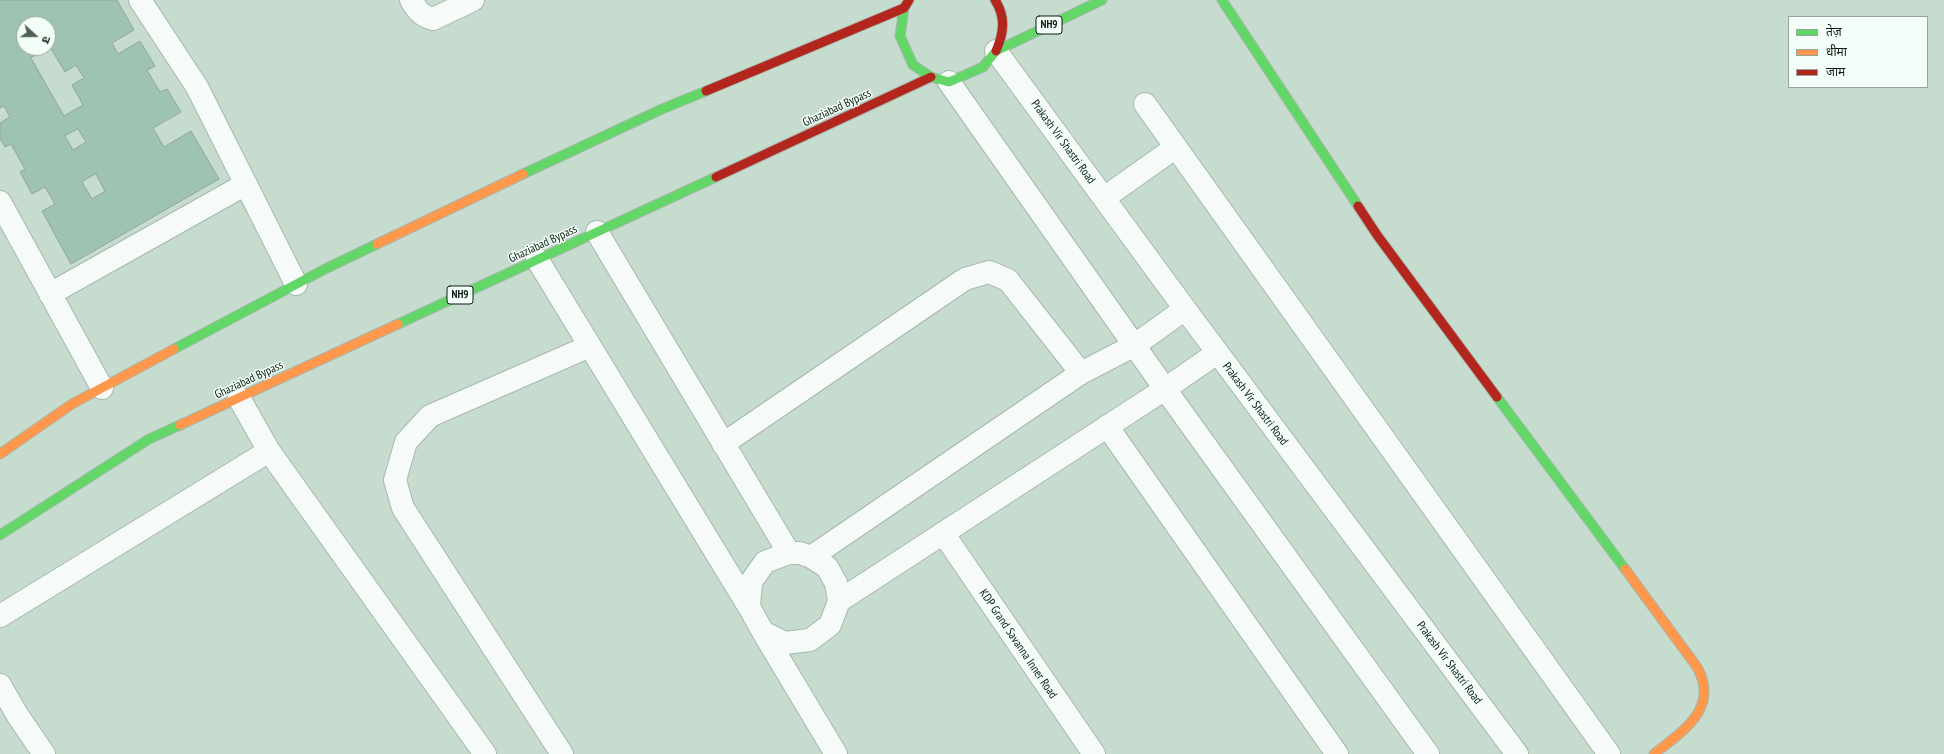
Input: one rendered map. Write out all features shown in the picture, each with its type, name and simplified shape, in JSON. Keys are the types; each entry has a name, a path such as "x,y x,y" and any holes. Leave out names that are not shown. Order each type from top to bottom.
{"main road":[{"path":"909,0 904,8 900,36 913,65 940,80"},
{"path":"996,0 1002,9 1003,33 996,51"},
{"name":"Ghaziabad Bypass","path":"0,535 149,439 597,232 940,80 983,66 996,51 1102,0"},
{"path":"1222,0 1377,235 1697,667 1704,681 1704,700 1698,713 1689,725 1654,754"},
{"path":"0,454 72,404 325,269 526,172 662,109 904,8"}],"street":[{"path":"140,0 196,87 296,284"},
{"path":"411,0 417,10 424,17 433,19 473,0"},
{"name":"Prakash Vir Shastri Road","path":"996,51 1184,309 1517,754"},
{"path":"940,80 1135,345 1165,389 1428,754"},
{"path":"1145,104 1610,754"},
{"path":"1104,198 1176,147"},
{"path":"50,294 246,184"},
{"path":"0,202 102,388"},
{"path":"597,232 789,553"},
{"path":"538,259 749,607 836,754"},
{"path":"724,444 965,279 989,272 1008,280 1081,373"},
{"path":"811,557 1081,373 1135,345 1184,309"},
{"path":"562,754 403,508 395,480 406,442 430,416 590,346"},
{"path":"839,601 1165,389 1217,353"},
{"path":"239,398 269,451 485,754"},
{"path":"1107,426 1337,754"},
{"path":"0,616 269,451"},
{"name":"KDP Grand Savanna Inner Road","path":"943,534 1094,754"},
{"path":"749,607 751,582 766,562 789,553 800,553 811,557 826,567 836,583 839,601 830,625 810,640 786,643 763,632"},
{"path":"0,685 18,716 44,754"}],"building":[{"path":"0,0 117,0 134,30 112,43 118,54 140,41 155,66 147,70 160,92 167,89 181,112 153,128 164,147 191,131 219,179 71,264 42,211 55,204 45,187 32,194 20,172 25,169 11,144 5,147 0,138 0,123 10,117 4,106 0,108","holes":["16,16 56,16 55,56 65,72 76,65 84,78 72,85 83,105 64,116 31,58 34,56 16,56","78,129 86,142 73,150 65,136","96,174 105,191 92,199 82,182"]}],"traffic: fast":[{"path":"904,8 900,36 913,65 931,77 949,82 983,67 996,51 1102,0"},
{"path":"1222,0 1358,206"},
{"path":"523,174 662,109 706,91"},
{"path":"398,324 716,177"},
{"path":"174,349 325,269 377,244"},
{"path":"1497,397 1625,569"},
{"path":"0,535 149,439 180,425"}],"traffic: slow":[{"path":"377,244 523,174"},
{"path":"180,425 398,324"},
{"path":"0,454 72,404 174,349"},
{"path":"1625,569 1697,667 1703,682 1704,695 1701,706 1695,717 1686,727 1654,754"}],"traffic: jam":[{"path":"706,91 904,8 909,0"},
{"path":"995,0 999,6 1003,25 1001,38 996,51"},
{"path":"716,177 931,77"},
{"path":"1358,206 1377,235 1497,397"}]}
